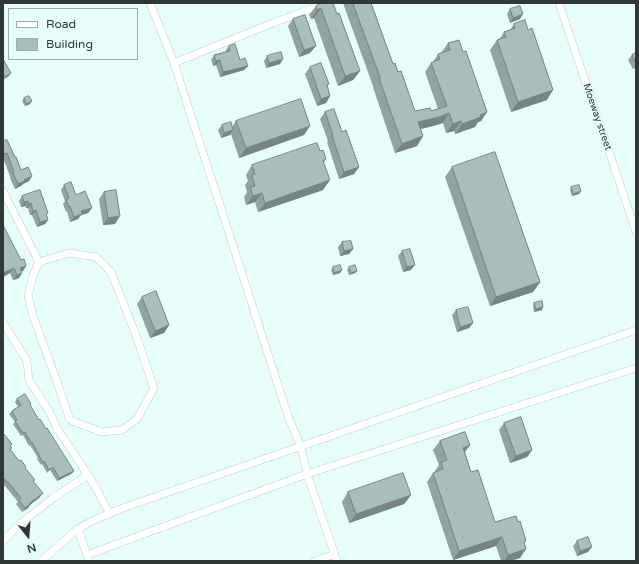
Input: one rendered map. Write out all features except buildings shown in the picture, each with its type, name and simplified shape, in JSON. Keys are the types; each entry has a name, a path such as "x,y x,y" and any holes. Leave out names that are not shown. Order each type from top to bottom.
{"street":[{"path":"150,3 174,63 285,409 300,447 307,474 336,558 315,561"},
{"path":"174,63 327,3"},
{"name":"Moeway street","path":"559,3 636,232"},
{"path":"3,191 39,262"},
{"path":"69,253 96,257 111,272 137,338 154,388 137,419 122,430 101,432 70,420 34,319 28,296 32,278 39,262 69,253"},
{"path":"3,323 28,363 28,377 30,382 49,411 58,430 76,455 96,488 109,514"},
{"path":"41,561 78,529 109,514 636,330"},
{"path":"78,529 88,558 307,474 636,368"},
{"path":"3,541 21,523 53,498 88,475"}]}
